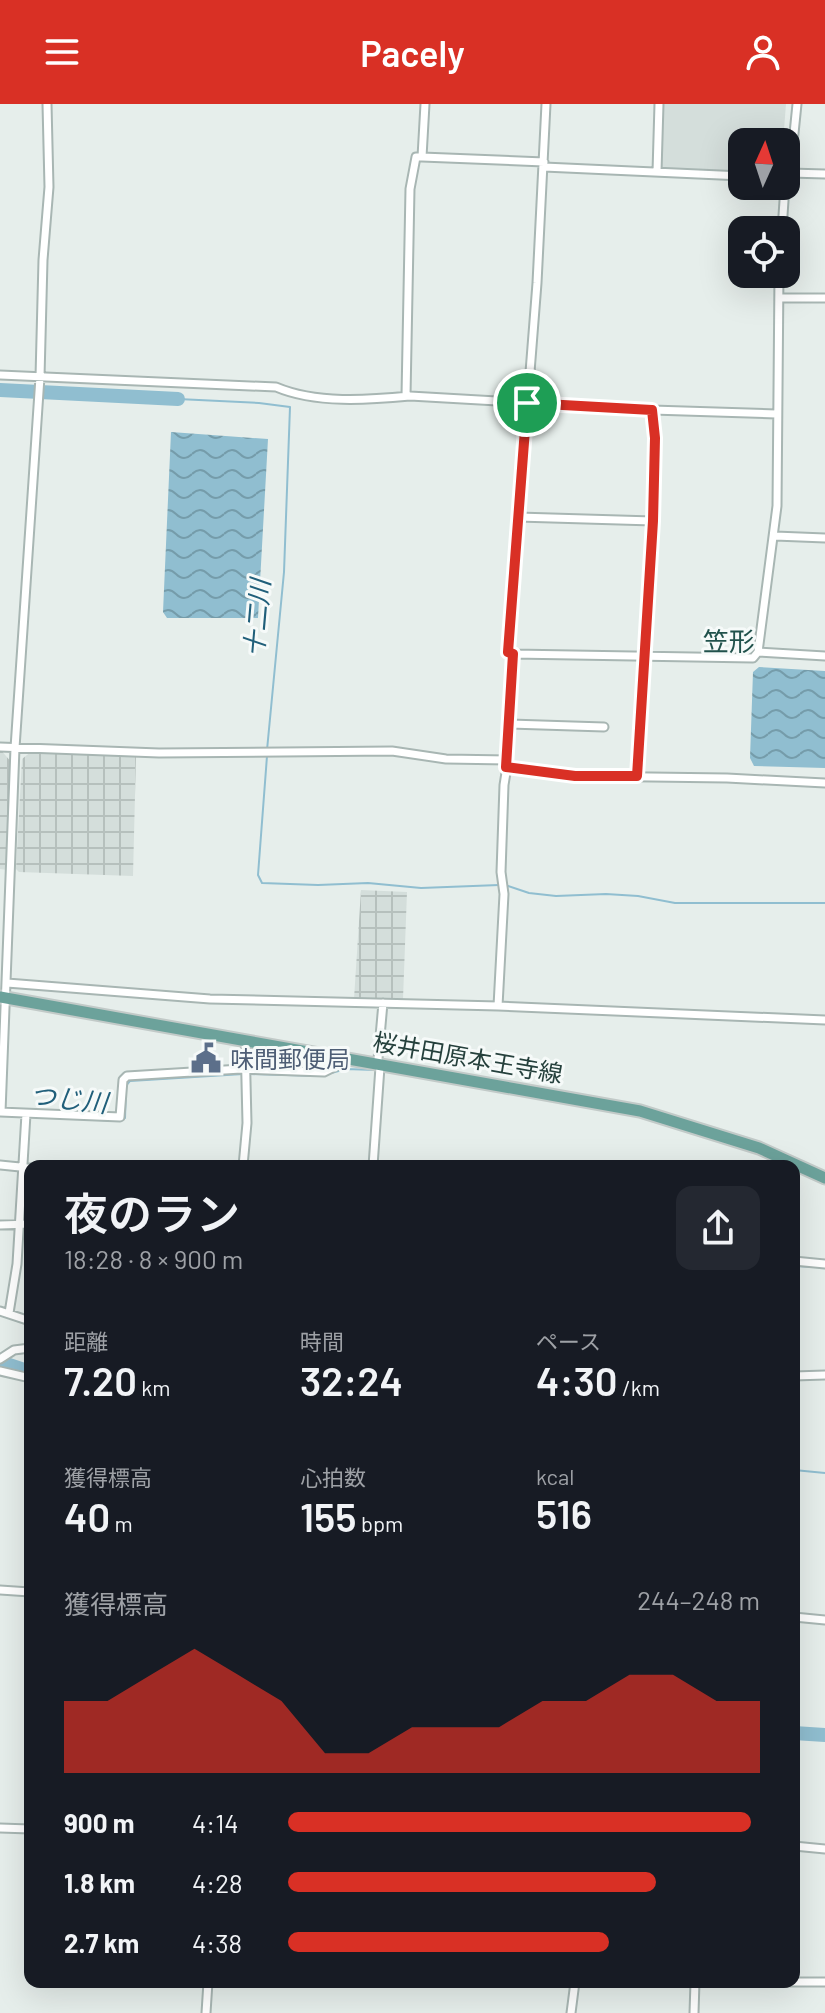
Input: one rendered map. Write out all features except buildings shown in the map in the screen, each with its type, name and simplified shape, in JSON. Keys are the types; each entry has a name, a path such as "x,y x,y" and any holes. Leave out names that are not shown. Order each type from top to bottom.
{"main road":[{"name":"桜井田原本王寺線","path":"3,997 640,1111 759,1148 785,1160"},
{"name":"桜井田原本王寺線","path":"800,1167 825,1178"}],"street":[{"path":"47,104 49,187 43,260 40,377 15,748 7,983 3,997 1,1112 120,1117 123,1080 127,1076 245,1069 324,1072 351,1058"},
{"path":"422,157 425,104"},
{"path":"546,104 508,652 753,658 758,652 777,506 780,288"},
{"path":"657,172 659,104"},
{"path":"794,128 797,104"},
{"path":"406,396 410,189 416,157 728,175"},
{"path":"800,175 825,174"},
{"path":"780,298 825,298"},
{"path":"0,375 276,387 293,394 370,400 406,396 776,414"},
{"path":"637,776 653,521 655,438 652,410"},
{"path":"518,517 653,521"},
{"path":"775,536 825,538"},
{"path":"758,652 825,656"},
{"path":"498,1006 504,894 501,872 513,654"},
{"path":"510,724 604,727"},
{"path":"0,747 173,754 392,751 507,764 575,776 825,783"},
{"path":"7,983 210,999 498,1006 825,1020"},
{"path":"373,1160 383,1003"},
{"path":"244,1160 247,1123 245,1040"},
{"path":"26,1114 27,1160"},
{"path":"0,1165 24,1167"},
{"path":"24,1188 17,1264 4,1312 24,1319"},
{"path":"0,1225 24,1224"},
{"path":"800,1262 825,1264"},
{"path":"0,1359 14,1350 24,1349"},
{"path":"0,1371 24,1377"},
{"path":"800,1376 825,1375"},
{"path":"0,1590 24,1592"},
{"path":"800,1618 825,1620"},
{"path":"0,1828 24,1829"},
{"path":"800,1847 825,1849"},
{"path":"800,1982 825,1982"},
{"path":"206,2013 208,1988"},
{"path":"571,2013 574,1988"},
{"path":"694,2013 695,1988"}],"shaded area":[{"path":"662,104 786,104 784,128 728,128 728,171 659,168"},
{"path":"0,749 12,763 8,870 0,869"},
{"path":"32,751 136,755 133,876 19,872 16,869 22,759"},
{"path":"361,890 407,892 403,999 354,999"}],"water":[{"path":"171,432 268,439 258,618 167,618 163,612"},
{"path":"759,667 825,671 825,768 754,766 750,758 753,672"}],"waterway":[{"name":"十二川","path":"0,390 178,399"},
{"name":"十二川","path":"178,399 290,407 284,572 267,750"},
{"name":"十二川","path":"267,756 258,875 262,883 368,883 421,888 499,885"},
{"name":"十二川","path":"508,886 529,893 556,896 606,894 675,903 825,903"},
{"path":"250,1074 320,1076 346,1069 375,1070"},
{"name":"つじ川","path":"60,1118 118,1121 125,1118 126,1086 130,1081 243,1074"},
{"path":"800,1266 820,1267"},
{"path":"0,1362 24,1370"},
{"path":"800,1471 825,1473"},
{"path":"800,1733 825,1735"}],"place":[{"name":"味間郵便局","path":"206,1058"}],"district":[{"name":"笠形","path":"729,640"}],"route":[{"path":"527,403 652,410 655,438 653,521 637,776 575,776 506,767 513,654 508,652 527,403"}]}
